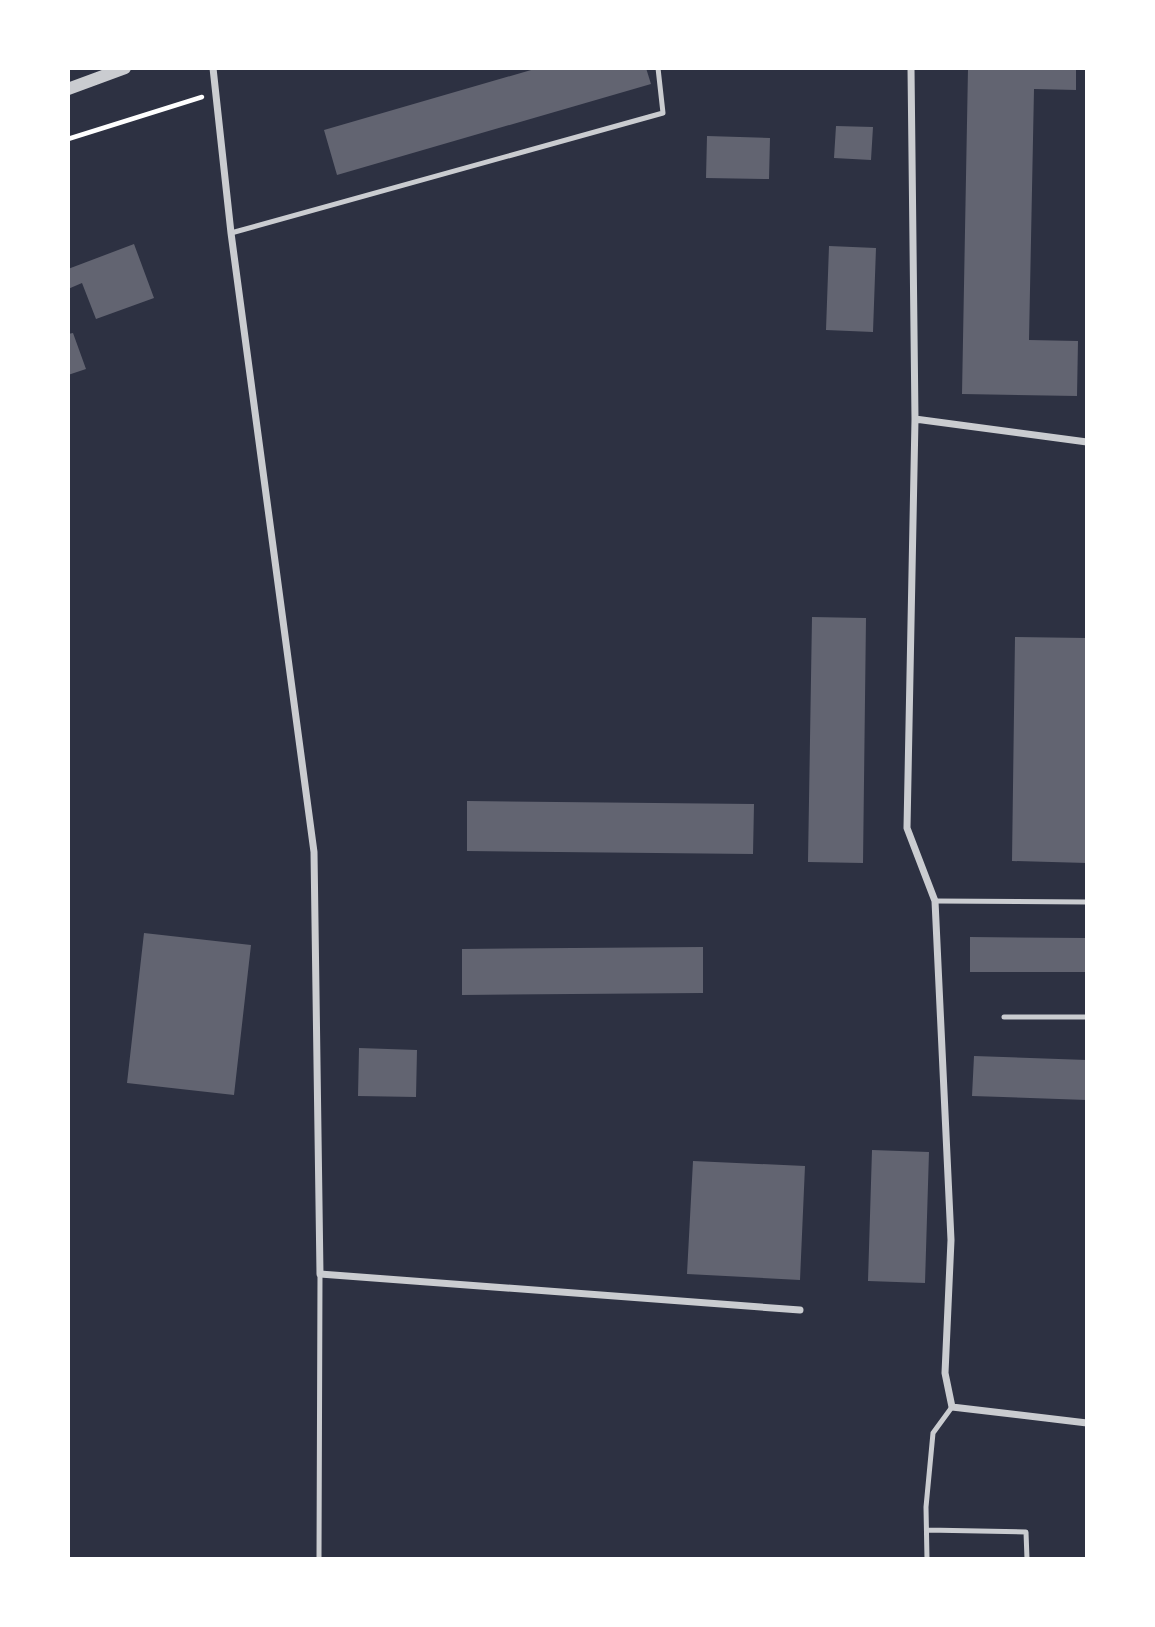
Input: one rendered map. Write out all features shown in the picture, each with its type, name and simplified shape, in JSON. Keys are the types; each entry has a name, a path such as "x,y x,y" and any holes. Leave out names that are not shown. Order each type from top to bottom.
{"street":[{"path":"68,89 125,68"},
{"path":"213,68 231,233 314,852 320,1275 800,1310"},
{"path":"911,68 915,419 906,828 935,901 951,1240 945,1373 952,1407 1087,1423"},
{"path":"915,419 1087,442"}],"lane":[{"path":"231,233 663,113 658,68"},
{"path":"935,901 1087,902"},
{"path":"1004,1017 1087,1017"},
{"path":"319,1559 320,1275"},
{"path":"928,1559 926,1507 933,1433 952,1407"},
{"path":"927,1531 1026,1532 1027,1559"}],"path":[{"path":"68,139 216,93"}],"building":[{"path":"538,68 646,68 651,84 337,175 324,130"},
{"path":"968,68 1076,68 1076,90 1034,89 1029,340 1078,341 1077,396 962,394"},
{"path":"836,126 873,127 871,160 834,158"},
{"path":"707,136 770,138 769,179 706,178"},
{"path":"134,244 154,298 96,319 82,283 68,289 68,269"},
{"path":"829,246 876,248 873,332 826,330"},
{"path":"73,333 86,369 68,375 68,334"},
{"path":"812,617 866,618 863,863 808,862"},
{"path":"1015,637 1087,638 1087,863 1012,861"},
{"path":"467,801 754,804 753,854 467,851"},
{"path":"144,933 251,945 234,1095 127,1083"},
{"path":"970,937 1087,938 1087,972 970,972"},
{"path":"703,947 703,993 462,995 462,949"},
{"path":"359,1048 417,1050 416,1097 358,1096"},
{"path":"974,1056 1087,1060 1087,1100 972,1096"},
{"path":"872,1150 929,1152 925,1283 868,1281"},
{"path":"693,1161 805,1166 800,1280 687,1274"}]}
